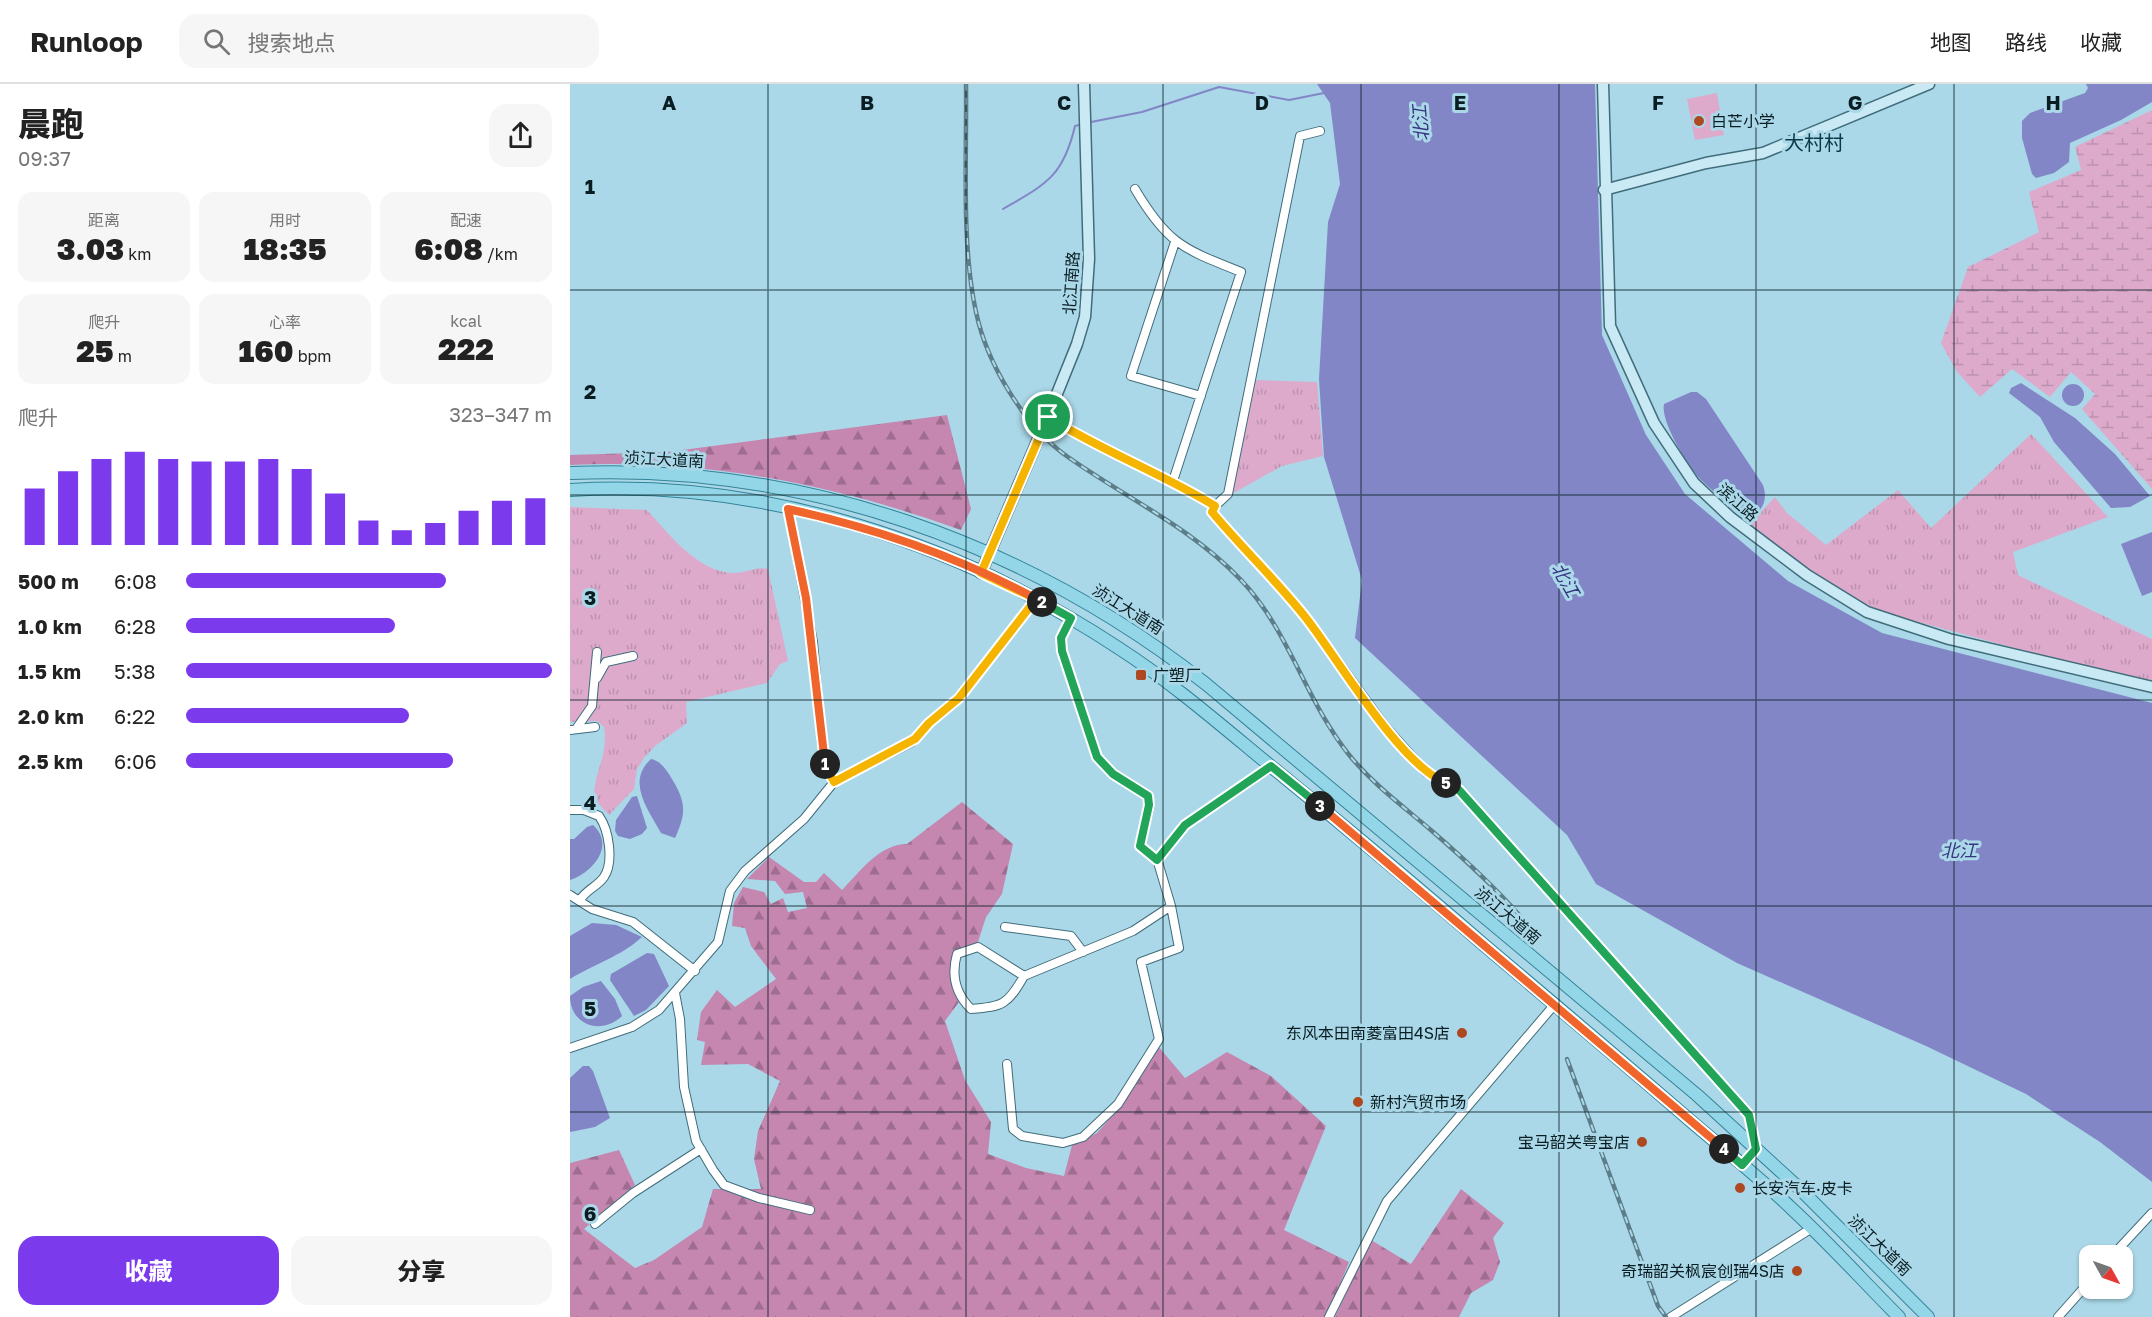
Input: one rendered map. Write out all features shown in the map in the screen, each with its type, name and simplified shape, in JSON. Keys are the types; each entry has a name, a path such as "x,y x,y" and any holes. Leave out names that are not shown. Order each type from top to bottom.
{"main road":[{"name":"浈江大道南","path":"570,473 664,474 727,479 795,490 896,517 1019,566 1088,602 1135,631 1178,662 1696,1095 1800,1189 1928,1317"},
{"name":"浈江大道南","path":"570,490 665,492 723,498 837,519 906,541 981,573 1071,618 1140,662 1271,766 1555,1004 1812,1228 1899,1317"},
{"path":"1555,1004 1569,988"},
{"path":"1742,1165 1756,1149"}],"street":[{"name":"北江南路","path":"981,573 1048,417 1077,344 1085,317 1089,259 1084,84"},
{"name":"滨江路","path":"1603,84 1604,190 1610,326 1620,353 1660,432 1694,483 1730,517 1807,575 1867,612 1949,639 2152,687"},
{"path":"1604,190 1706,164 1763,153 1929,84"},
{"path":"1320,131 1300,136 1228,494 1212,512 1305,616 1384,725 1426,772 1459,790 1749,1115 1756,1149"},
{"path":"1134,189 1149,214 1175,242 1190,251 1241,272 1173,481"},
{"path":"1175,242 1131,376 1201,396"},
{"path":"1048,417 1115,456 1173,481 1215,506"},
{"path":"788,509 811,631 823,757 834,782"},
{"path":"570,1048 632,1027 659,1010 718,942 726,900 735,883 753,863 804,819 834,782 915,739 929,723 959,698 1036,599"},
{"path":"1007,1064 1013,1129 1017,1133 1063,1143 1083,1137 1118,1104 1159,1039 1140,962 1179,948 1171,906 1157,860 1140,846 1149,805 1148,796 1113,774 1094,750 1062,651 1061,638 1071,618"},
{"path":"573,729 589,713 597,652"},
{"path":"594,686 606,662 633,656"},
{"path":"573,729 596,727"},
{"path":"1157,860 1185,825 1271,766"},
{"path":"570,810 584,810 599,816 608,842 606,873 580,900"},
{"path":"570,895 592,909 633,922 695,971"},
{"path":"1024,976 978,947 957,954 954,964 958,996 971,1009 1001,1006 1013,995 1024,976 1133,931 1171,906"},
{"path":"1005,927 1071,936 1083,952"},
{"path":"675,993 680,1019 684,1087 696,1141 724,1185 759,1198 810,1210"},
{"path":"1329,1317 1387,1201 1555,1004"},
{"path":"595,1224 633,1193 701,1149"},
{"path":"2122,1245 2152,1213"},
{"path":"1671,1317 1812,1228"},
{"path":"2058,1317 2079,1293"}],"green space":[{"path":"1717,93 1724,135 1695,140 1687,99"},
{"path":"2152,110 2152,489 2082,409 2095,394 2071,372 2050,397 2012,369 1980,397 1957,372 1941,343 1968,267 2039,232 2029,192 2081,170 2075,147"},
{"path":"1255,380 1317,382 1323,456 1282,466 1230,495"},
{"path":"947,415 971,509 961,530 865,500 769,478 671,466 570,465 570,455 667,452"},
{"path":"2031,434 2108,517 2013,552 2018,575 2152,639 2152,685 1889,614 1859,602 1830,586 1747,527 1775,497 1787,513 1826,545 1898,490 1931,528"},
{"path":"570,507 647,510 674,540 707,566 732,573 759,568 768,569 788,661 780,664 767,683 686,702 687,723 655,746 644,758 637,769 634,789 609,815 594,799 594,790 603,755 604,727 597,721 570,722"},
{"path":"962,802 1013,844 1002,894 986,917 978,942 955,951 953,984 959,1002 945,1021 965,1080 991,1122 988,1154 1026,1168 1064,1176 1072,1145 1097,1133 1118,1109 1158,1046 1185,1078 1227,1052 1271,1076 1326,1126 1284,1230 1349,1262 1327,1317 570,1317 570,1163 619,1150 635,1185 584,1229 635,1268 654,1260 702,1227 713,1189 761,1189 754,1159 758,1131 780,1081 748,1064 701,1065 705,1042 697,1040 701,1012 717,990 735,1007 776,979 751,946 745,928 732,926 734,903 743,887 764,892 771,904 783,898 788,912 807,908 803,892 785,894 775,881 747,879 769,857 804,882 816,882 824,873 842,890 879,854 897,845 907,844"},
{"path":"1461,1189 1504,1223 1493,1238 1500,1262 1493,1280 1471,1293 1459,1317 1335,1317 1371,1240 1411,1264"}],"water":[{"name":"北江","path":"1317,84 1595,84 1602,335 1646,435 1685,494 1788,581 1882,633 2152,703 2152,1182 2100,1142 2026,1094 1926,1046 1737,963 1596,884 1567,835 1355,638 1362,580 1324,457 1319,379 1328,222 1340,184 1330,103"},
{"path":"2086,84 2152,84 2152,102 2121,120 2070,143 2069,162 2054,173 2036,178 2032,174 2022,138 2022,121 2030,113 2085,93 2088,88"},
{"path":"2021,383 2075,418 2115,454 2150,496 2130,507 2111,508 2054,442 2040,417 2009,393 2011,388"},
{"path":"2073,384 2081,387 2084,395 2081,403 2073,406 2065,403 2062,395 2065,387"},
{"path":"1691,392 1697,392 1706,399 1763,485 1765,500 1758,512 1750,519 1744,518 1701,480 1689,465 1671,432 1666,421 1664,404"},
{"path":"2152,532 2152,592 2142,596 2121,544"},
{"path":"651,759 665,769 681,798 682,820 675,838 661,833 642,796 640,777"},
{"path":"637,796 647,828 642,834 630,839 618,836 615,831 616,820 632,797"},
{"path":"593,825 600,833 602,850 593,865 570,880 570,839 574,839 587,827"},
{"path":"592,923 616,925 642,937 616,955 570,979 570,936"},
{"path":"647,953 654,954 669,986 646,1010 634,1016 610,980 611,974"},
{"path":"601,981 615,999 622,1016 614,1022 596,1026 581,1020 575,1014 570,996 583,987"},
{"path":"583,1066 589,1066 593,1071 610,1118 595,1127 570,1132 570,1078"}],"waterway":[{"path":"1091,122 1142,112 1219,87 1289,100 1324,93"},
{"path":"1003,209 1031,193 1051,177 1065,157 1075,126 1079,125"}],"railway":[{"path":"966,84 966,199 971,286 981,332 989,352 998,373 1022,411 1037,429 1068,457 1180,529 1222,561 1241,580 1272,621 1321,713 1359,767 1477,872 1520,916"},
{"path":"1567,1059 1658,1306 1666,1317"}],"place":[{"name":"白芒小学","path":"1699,121"},
{"name":"广塑厂","path":"1141,675"},
{"name":"东风本田南菱富田4S店","path":"1462,1033"},
{"name":"新村汽贸市场","path":"1358,1102"},
{"name":"宝马韶关粤宝店","path":"1642,1142"},
{"name":"长安汽车·皮卡","path":"1740,1188"},
{"name":"奇瑞韶关枫宸创瑞4S店","path":"1797,1271"}],"district":[{"name":"大村村","path":"1814,143"}],"route":[{"path":"1048,417 981,573 1036,599 959,698 929,723 915,739 908,745 834,782 823,757 813,642 788,509 865,527 945,556 981,573 1027,594 1071,618 1061,638 1062,651 1094,750 1097,757 1113,774 1148,796 1149,805 1140,846 1157,860 1185,825 1271,766 1386,861 1742,1165 1756,1149 1749,1115 1459,790 1433,778 1426,772 1384,725 1305,616 1212,512 1215,506 1173,481 1115,456 1081,438 1048,417"}]}
